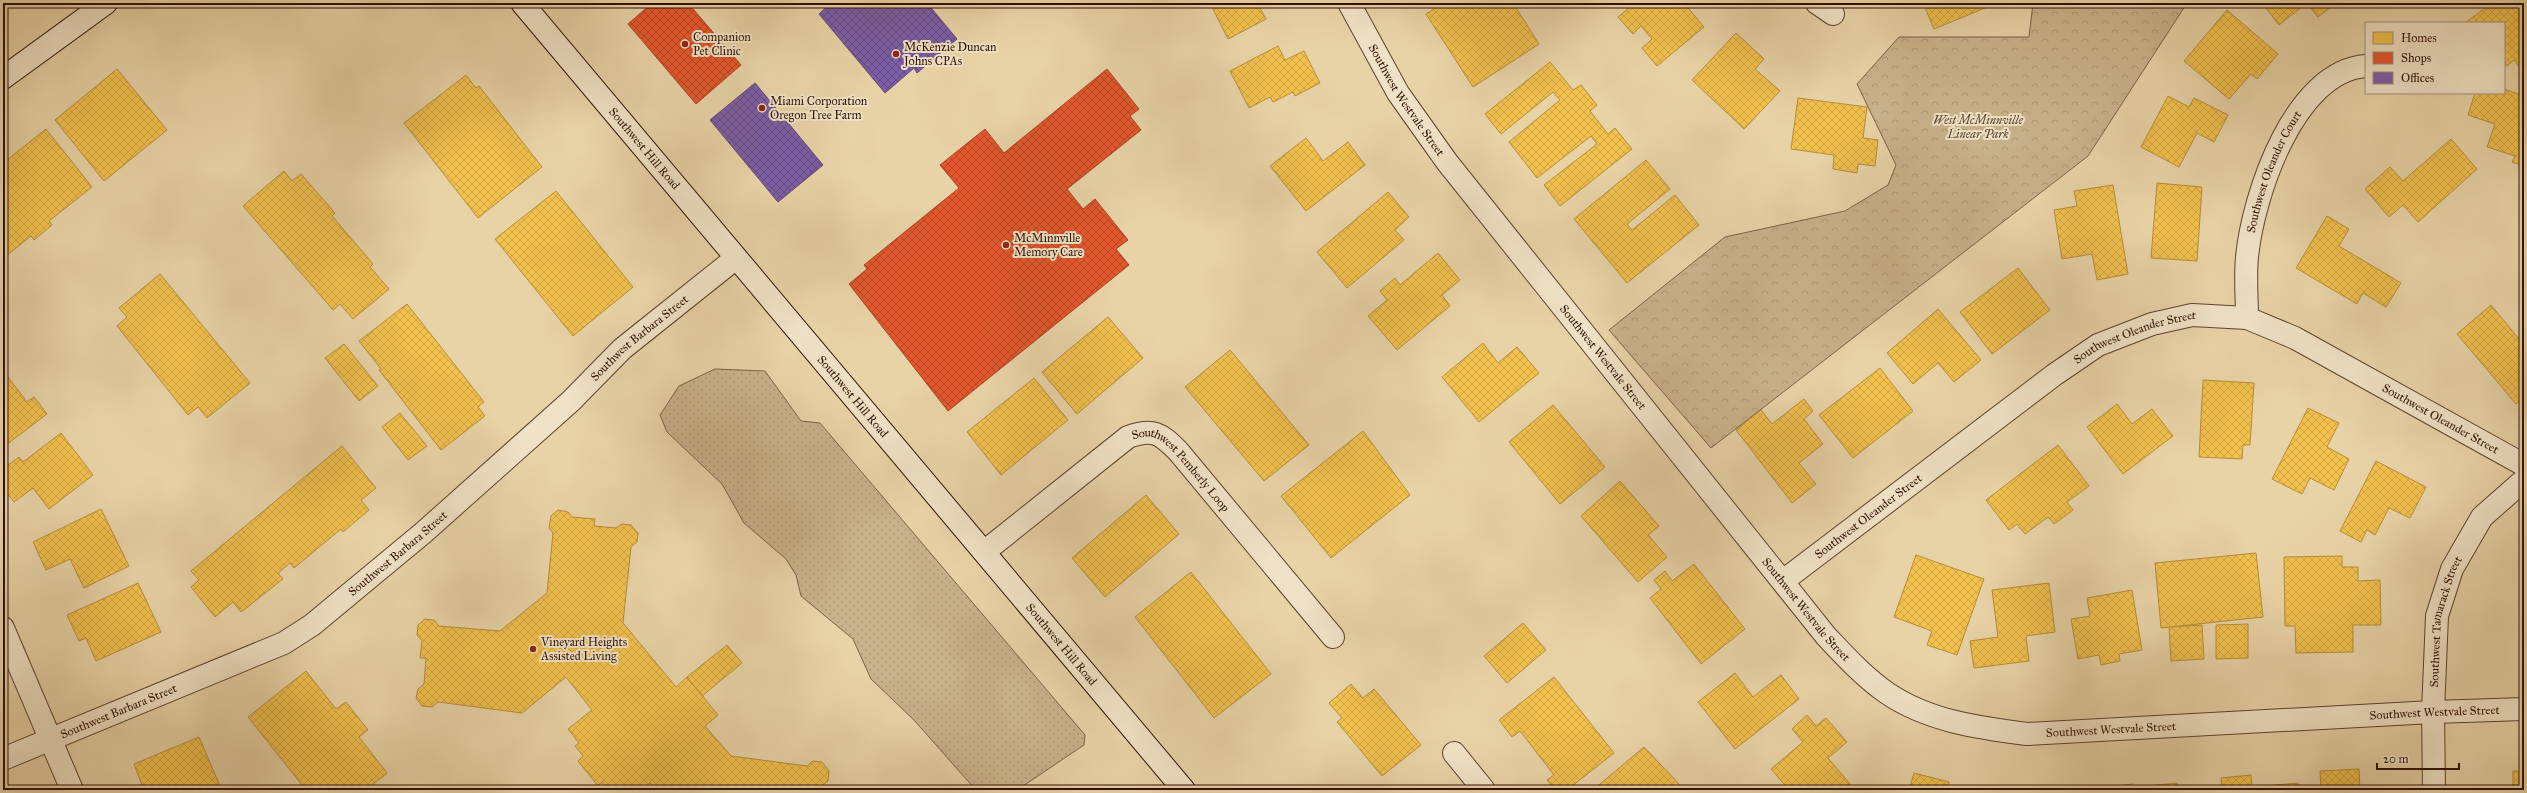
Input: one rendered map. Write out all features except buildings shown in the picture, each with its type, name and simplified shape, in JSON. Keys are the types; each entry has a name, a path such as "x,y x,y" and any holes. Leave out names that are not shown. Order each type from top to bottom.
{"street":[{"path":"3,78 106,3"},
{"name":"Southwest Hill Road","path":"522,3 1184,790"},
{"name":"Southwest Westvale Street","path":"1349,3 1398,92 1447,162 1826,636 1856,667 1888,693 1922,711 1972,727 2027,734 2433,712 2524,709"},
{"name":"Southwest Oleander Court","path":"2247,318 2246,258 2255,211 2270,163 2299,112 2329,78 2358,66 2365,66"},
{"name":"Southwest Barbara Street","path":"3,759 284,643 312,625 423,533 571,401 622,349 736,258"},
{"name":"Southwest Oleander Street","path":"1783,581 2054,375 2098,345 2152,324 2192,315 2247,318 2295,338 2524,465"},
{"name":"Southwest Pemberly Loop","path":"984,552 1128,437 1143,431 1162,435 1178,451 1333,637"},
{"name":"Southwest Tamarack Street","path":"2434,790 2433,712 2436,616 2452,569 2482,517 2524,480"},
{"path":"3,628 72,790"},
{"path":"1454,753 1484,790"}],"green space":[{"name":"West McMinnville Linear Park","path":"2033,3 2187,3 2088,156 1711,448 1609,330 1725,237 1845,211 1888,185 1896,165 1857,84 1899,37 2029,37"},
{"path":"715,369 765,371 801,421 820,423 1085,735 1084,745 1017,790 977,790 974,788 914,720 871,679 853,639 801,596 796,575 786,559 744,523 722,484 667,432 660,415 679,386"}],"place":[{"name":"Companion Pet Clinic","path":"685,44"},
{"name":"McKenzie Duncan Johns CPAs","path":"896,54"},
{"name":"Miami Corporation Oregon Tree Farm","path":"762,108"},
{"name":"McMinnville Memory Care","path":"1006,245"},
{"name":"Vineyard Heights Assisted Living","path":"533,649"}]}
